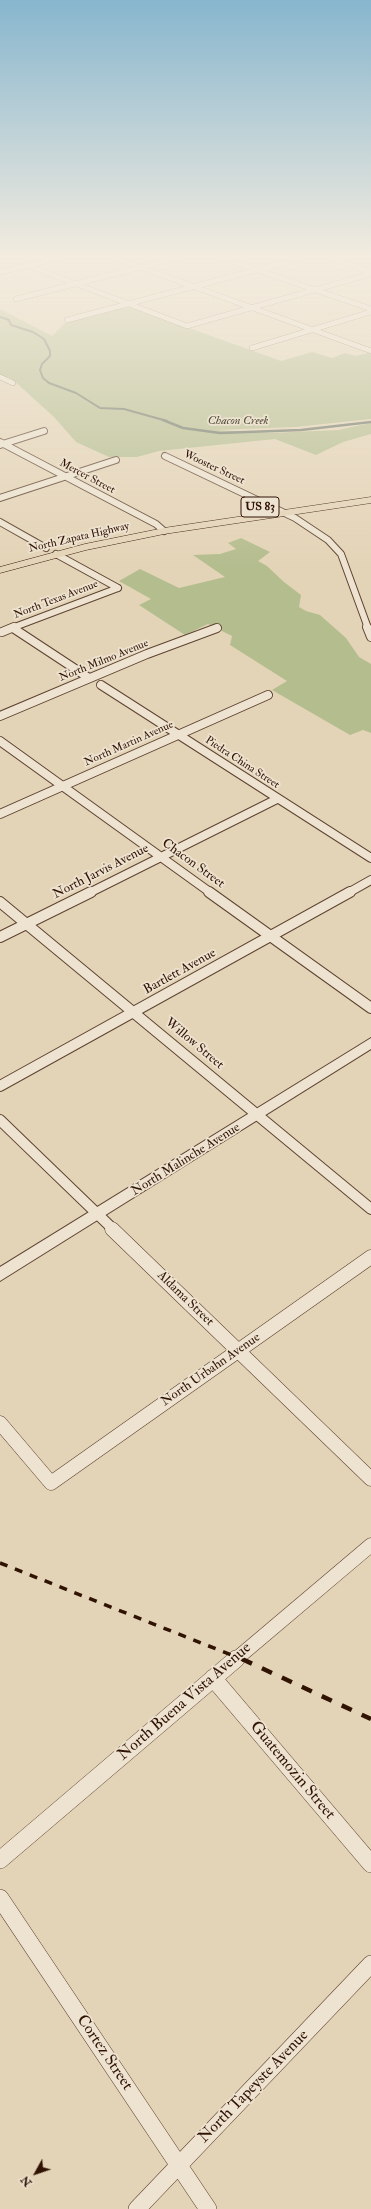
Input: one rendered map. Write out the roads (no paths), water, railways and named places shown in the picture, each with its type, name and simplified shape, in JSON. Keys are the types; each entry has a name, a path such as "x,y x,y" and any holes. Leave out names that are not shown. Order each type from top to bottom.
{"main road":[{"name":"US 83","path":"160,528 271,506 371,492"},
{"name":"US 83","path":"160,528 371,500"},
{"name":"North Zapata Highway","path":"0,561 46,548 160,528"},
{"name":"North Zapata Highway","path":"0,570 56,554 160,528"}],"street":[{"path":"0,377 13,383"},
{"path":"1,444 44,431"},
{"name":"Mercer Street","path":"1,444 160,528"},
{"name":"Wooster Street","path":"165,456 284,512 328,540 340,554 371,637"},
{"path":"0,498 116,460"},
{"path":"0,522 46,548"},
{"name":"North Texas Avenue","path":"2,632 118,588 56,554"},
{"path":"13,628 89,678"},
{"name":"North Milmo Avenue","path":"0,716 89,678 217,628"},
{"name":"Piedra China Street","path":"101,685 371,858"},
{"name":"North Martin Avenue","path":"0,814 268,695"},
{"name":"Chacon Street","path":"0,740 371,1008"},
{"name":"North Jarvis Avenue","path":"0,937 277,799"},
{"name":"Bartlett Avenue","path":"0,1086 134,1013 371,880"},
{"name":"Willow Street","path":"0,902 371,1209"},
{"name":"North Malinche Avenue","path":"0,1275 371,1043"},
{"name":"Aldama Street","path":"0,1120 371,1479"},
{"name":"North Urbahn Avenue","path":"0,1423 51,1483 371,1257"},
{"name":"North Buena Vista Avenue","path":"0,1860 371,1545"},
{"name":"Guatemozin Street","path":"213,1678 371,1864"},
{"name":"Cortez Street","path":"0,1898 208,2209"},
{"name":"North Tapeyste Avenue","path":"137,2209 371,1964"}],"waterway":[{"name":"Chacon Creek","path":"45,361 40,370 43,378 49,383 76,393 100,408 124,409 167,421"},
{"name":"Chacon Creek","path":"163,420 183,428 220,433 301,430 371,422"}],"railway":[{"path":"0,1563 244,1660"},
{"path":"242,1659 371,1719"}]}
